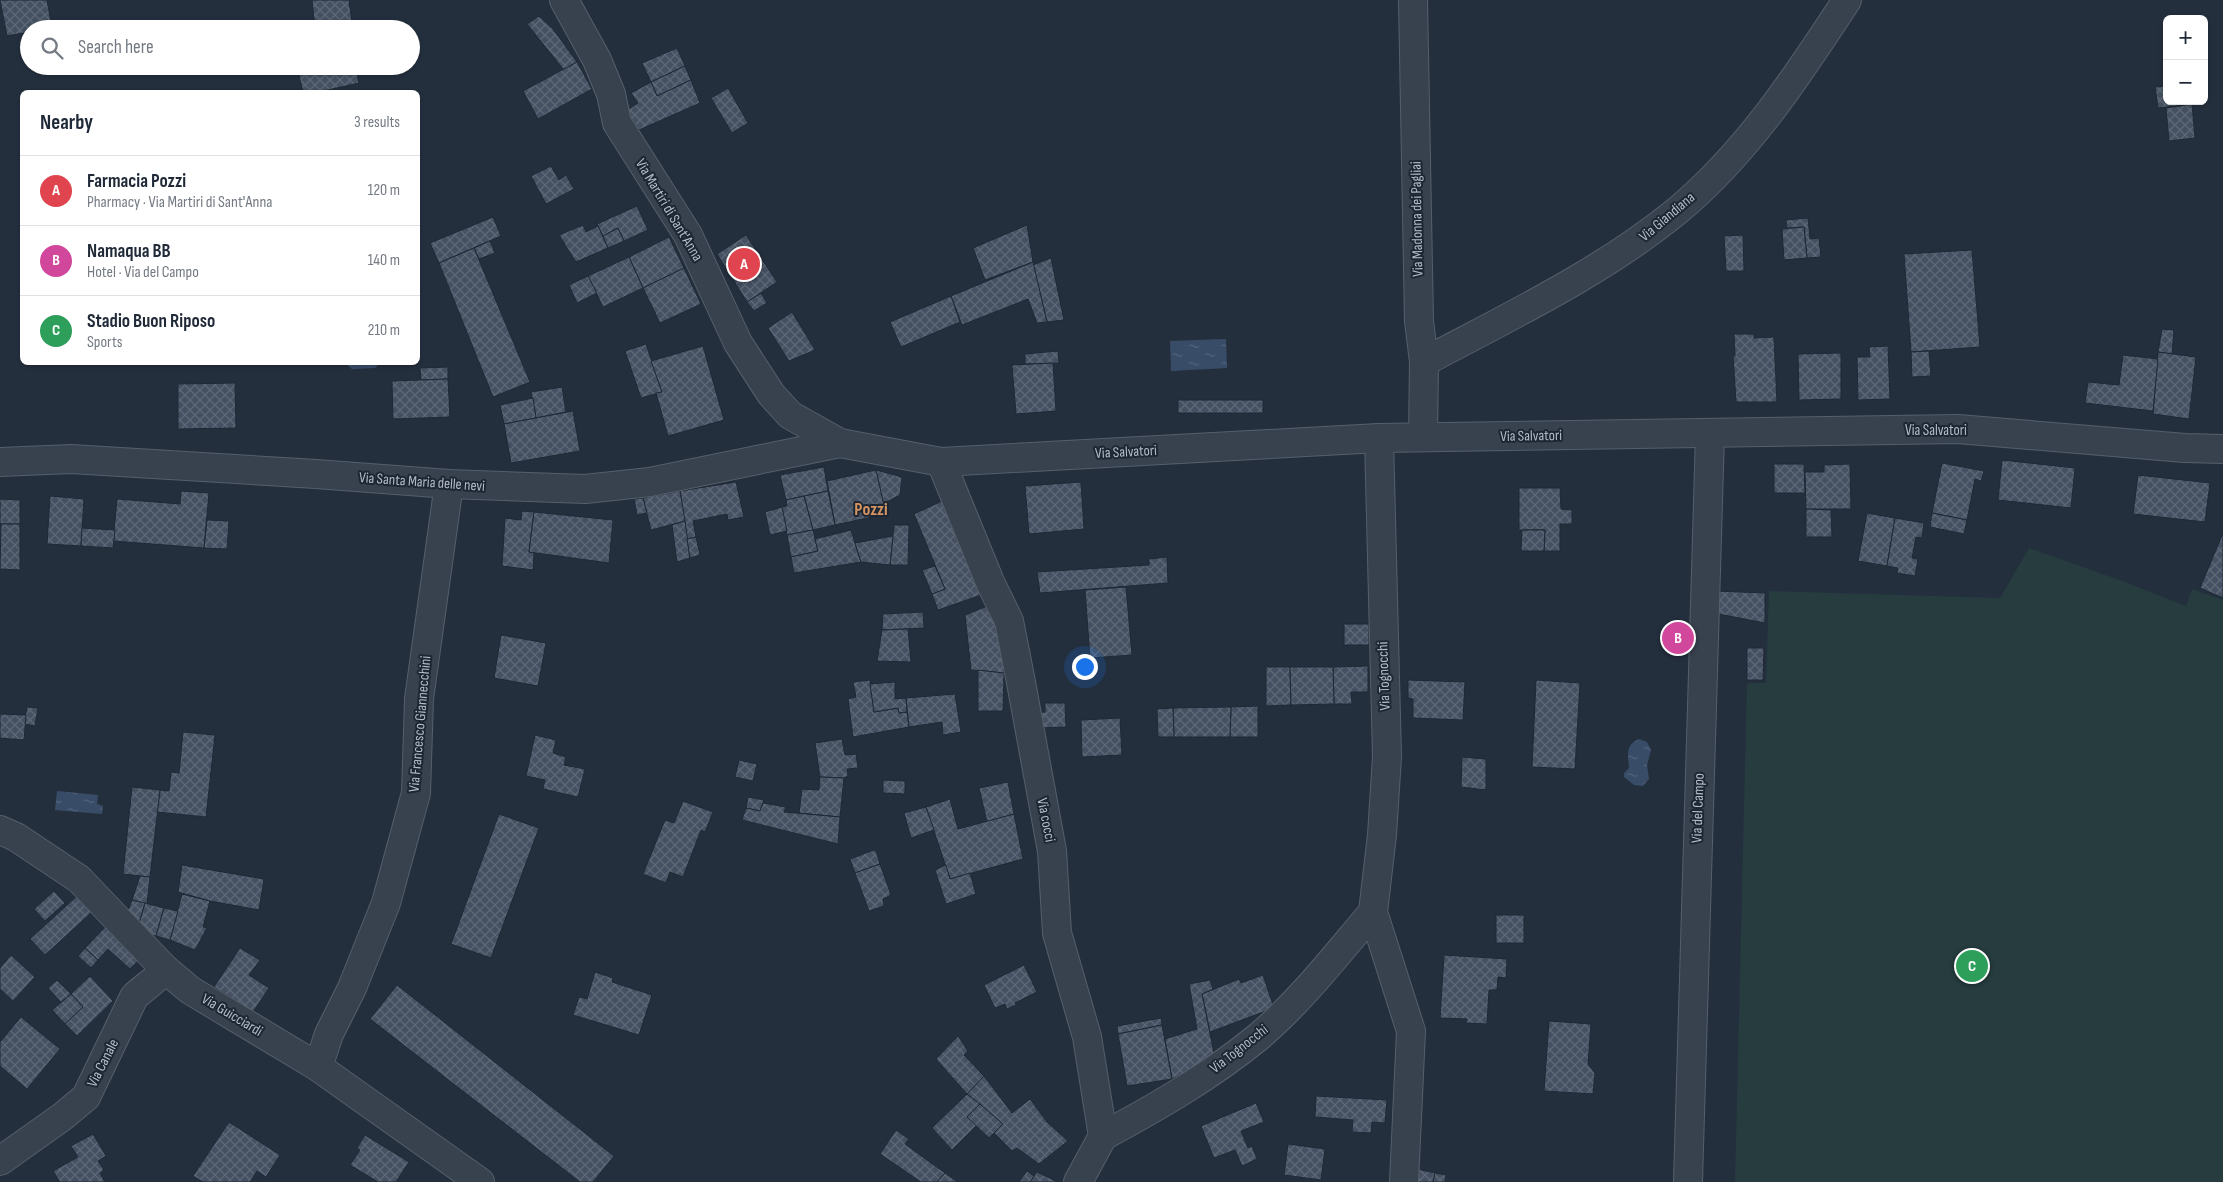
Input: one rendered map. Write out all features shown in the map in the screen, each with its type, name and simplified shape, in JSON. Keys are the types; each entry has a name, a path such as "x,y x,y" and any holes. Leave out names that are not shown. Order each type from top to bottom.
{"street":[{"name":"Via Martiri di Sant'Anna","path":"564,0 597,60 611,94 617,123 688,236 738,343 771,394 790,415 840,442"},
{"name":"Via Madonna dei Pagliai","path":"1412,0 1419,321 1424,362 1422,437"},
{"name":"Via Giandiana","path":"1424,362 1548,296 1619,254 1678,210 1720,169 1761,122 1804,65 1847,0"},
{"name":"Via Salvatori","path":"840,442 917,459 941,462 1379,438 1958,429 2184,448 2223,449"},
{"name":"Via del Campo","path":"1688,1182 1710,434"},
{"name":"Via Tognocchi","path":"1379,438 1387,757 1382,835 1373,912 1411,1031 1404,1182"},
{"name":"Via Santa Maria delle nevi","path":"0,462 71,459 449,484 585,489 650,482 840,442"},
{"name":"Via cocci","path":"941,462 990,582 1009,621 1052,851 1057,933 1087,1037 1103,1136"},
{"name":"Via Francesco Giannecchini","path":"318,1067 329,1034 352,988 386,903 416,793 419,699 449,484"},
{"name":"Via Guicciardi","path":"0,830 16,837 78,879 165,969 190,990 318,1067 480,1182"},
{"name":"Via Tognocchi","path":"1103,1136 1167,1102 1257,1037 1301,996 1373,912"},
{"name":"Via Canale","path":"0,1161 62,1117 86,1096 134,997 147,984 160,976 165,969"},
{"path":"1078,1182 1103,1136"}],"green space":[{"path":"2029,548 2186,606 2192,589 2223,600 2223,1182 1735,1182 1747,683 1766,683 1769,591 2000,598"}],"water":[{"path":"1226,339 1227,368 1171,371 1170,341"},
{"path":"347,365 378,365 375,368 352,369"},
{"path":"1639,739 1647,742 1651,750 1647,765 1649,779 1643,786 1634,785 1624,777 1624,773 1629,768 1629,747"},
{"path":"57,791 98,795 97,804 103,806 102,814 55,810"}],"building":[{"path":"0,0 47,0 51,20 20,20 20,34 7,36"},
{"path":"312,0 349,0 352,20 314,20"},
{"path":"539,16 553,29 577,62 564,70 527,24"},
{"path":"677,48 685,66 651,82 642,63"},
{"path":"577,62 592,89 538,119 523,91"},
{"path":"685,66 691,80 657,96 651,82"},
{"path":"299,75 357,75 359,83 328,90 302,90"},
{"path":"691,80 700,103 639,130 626,111 638,103 631,93 651,82 657,96"},
{"path":"2163,86 2163,105 2185,105 2158,108 2155,87"},
{"path":"728,88 748,123 732,133 711,98"},
{"path":"2192,105 2195,138 2169,141 2166,108"},
{"path":"551,166 559,180 566,175 574,189 546,204 531,176"},
{"path":"637,206 648,230 624,241 618,228 603,236 597,224"},
{"path":"493,217 501,236 439,263 430,243"},
{"path":"1808,218 1810,239 1819,238 1821,257 1807,258 1804,227 1787,228 1786,220"},
{"path":"583,225 586,232 598,226 608,248 576,262 559,235"},
{"path":"1027,225 1033,262 985,280 973,248"},
{"path":"1804,227 1807,258 1784,260 1782,229"},
{"path":"618,228 624,241 608,248 603,236"},
{"path":"746,235 777,282 747,302 717,254"},
{"path":"1743,235 1744,271 1726,271 1724,236"},
{"path":"669,237 684,268 643,288 629,257"},
{"path":"490,241 495,253 479,259 474,248"},
{"path":"474,248 530,382 493,397 439,263"},
{"path":"1972,250 1980,347 1911,352 1904,254"},
{"path":"629,257 643,288 603,307 588,276"},
{"path":"1051,258 1064,320 1047,322 1033,265"},
{"path":"1033,262 1047,322 1037,323 1028,299 962,325 951,296"},
{"path":"684,268 701,304 660,323 643,288"},
{"path":"588,276 597,293 577,303 569,285"},
{"path":"761,293 767,303 754,311 747,302"},
{"path":"951,296 960,322 901,347 890,322"},
{"path":"792,312 815,350 789,361 768,328"},
{"path":"2162,329 2174,330 2172,354 2158,352"},
{"path":"1734,334 1754,334 1754,338 1774,337 1777,402 1736,402 1733,356 1735,356"},
{"path":"646,344 662,392 641,398 625,351"},
{"path":"703,346 724,420 668,436 656,393 662,392 651,361"},
{"path":"1888,346 1890,399 1858,400 1857,357 1870,357 1869,347"},
{"path":"1058,351 1059,363 1025,364 1025,354"},
{"path":"1929,351 1931,376 1912,377 1911,352"},
{"path":"2158,352 2196,357 2189,419 2153,414"},
{"path":"1841,353 1841,399 1799,400 1798,354"},
{"path":"2123,355 2158,359 2153,411 2085,403 2088,382 2119,385"},
{"path":"1053,363 1056,411 1016,414 1012,365"},
{"path":"448,367 448,379 421,380 420,368"},
{"path":"448,379 450,417 393,419 392,381"},
{"path":"235,383 236,428 178,429 178,384"},
{"path":"562,387 566,412 536,418 531,392"},
{"path":"533,398 536,418 504,424 500,405"},
{"path":"1178,400 1263,400 1263,413 1178,413"},
{"path":"573,411 580,451 511,463 504,424"},
{"path":"2002,460 2075,468 2071,508 1998,500"},
{"path":"1942,463 1984,471 1981,481 1975,479 1967,520 1932,513"},
{"path":"1774,464 1804,464 1805,493 1774,493"},
{"path":"1850,464 1851,509 1806,509 1805,472 1824,472 1824,465"},
{"path":"824,467 828,491 786,500 780,475"},
{"path":"876,470 902,477 900,495 883,504"},
{"path":"876,470 886,514 835,525 827,481"},
{"path":"2138,475 2210,483 2205,522 2133,514"},
{"path":"736,482 744,517 728,520 727,514 693,521 696,537 687,539 680,491"},
{"path":"1081,482 1084,529 1029,534 1025,486"},
{"path":"1519,488 1560,488 1561,509 1572,510 1572,524 1560,524 1560,551 1544,551 1545,530 1519,530"},
{"path":"181,491 209,493 204,548 113,541 117,499 180,504"},
{"path":"680,491 685,521 651,530 643,498"},
{"path":"828,491 835,525 813,530 804,496"},
{"path":"50,496 84,499 81,546 47,544"},
{"path":"804,496 813,530 787,535 782,507 787,506 786,500"},
{"path":"643,498 647,513 637,515 634,499"},
{"path":"0,499 20,500 20,524 0,524"},
{"path":"942,501 984,594 938,610 932,594 945,589 914,514"},
{"path":"782,507 787,531 770,535 765,512"},
{"path":"1806,509 1831,510 1832,537 1806,537"},
{"path":"522,511 534,512 529,552 534,553 533,570 502,566 505,518 521,520"},
{"path":"534,512 613,520 609,563 529,552"},
{"path":"1867,513 1895,518 1887,566 1858,561"},
{"path":"1932,513 1967,520 1964,534 1930,527"},
{"path":"1895,518 1924,523 1922,538 1916,537 1912,558 1918,559 1915,576 1897,573 1898,568 1887,566"},
{"path":"207,520 229,521 227,549 204,548"},
{"path":"685,521 690,558 677,562 672,525"},
{"path":"1,524 20,524 20,570 0,569"},
{"path":"894,525 909,525 908,565 890,565"},
{"path":"82,528 115,530 113,548 81,546"},
{"path":"813,530 818,551 791,557 787,535"},
{"path":"851,530 861,562 794,573 791,557 818,551 815,539"},
{"path":"1522,530 1545,530 1544,551 1521,551"},
{"path":"2223,533 2223,598 2200,588"},
{"path":"893,536 890,565 861,562 855,543"},
{"path":"696,537 700,555 690,558 687,539"},
{"path":"1167,557 1168,583 1040,593 1037,572 1149,565 1149,559"},
{"path":"935,566 945,589 932,594 922,570"},
{"path":"1126,587 1132,655 1090,658 1085,590"},
{"path":"1714,591 1765,593 1765,623 1713,613"},
{"path":"990,605 997,623 1003,652 1004,673 971,670 965,615"},
{"path":"923,612 924,628 882,630 883,614"},
{"path":"1344,624 1369,624 1369,645 1344,645"},
{"path":"908,629 911,662 877,661 882,630"},
{"path":"501,635 546,643 538,686 494,678"},
{"path":"1747,648 1764,648 1763,680 1747,680"},
{"path":"1368,666 1368,692 1351,692 1352,704 1334,704 1333,667"},
{"path":"1266,667 1290,667 1291,705 1266,706"},
{"path":"1290,667 1333,667 1334,704 1291,705"},
{"path":"978,670 1004,673 1003,711 978,711"},
{"path":"870,680 874,712 898,708 899,713 907,712 909,727 853,737 848,699 856,697 853,682"},
{"path":"1408,680 1465,682 1463,720 1413,718 1413,699 1408,698"},
{"path":"1536,680 1580,683 1575,769 1532,767"},
{"path":"895,682 895,699 906,698 907,712 899,713 898,708 874,712 870,684"},
{"path":"955,694 961,732 943,735 942,722 909,727 906,698"},
{"path":"1045,703 1065,703 1066,727 1036,728 1033,713 1045,712"},
{"path":"1258,706 1258,737 1230,737 1231,707"},
{"path":"27,707 38,708 35,726 24,724"},
{"path":"1231,707 1230,737 1174,737 1173,708"},
{"path":"1173,708 1174,737 1158,737 1157,709"},
{"path":"0,714 26,715 24,740 0,738"},
{"path":"1120,718 1122,755 1082,757 1081,720"},
{"path":"183,732 215,735 206,817 157,812 160,790 169,791 171,772 179,773"},
{"path":"535,735 556,740 553,753 566,757 564,765 585,769 578,797 543,789 545,780 526,776"},
{"path":"842,739 845,755 856,754 858,768 847,769 848,776 844,778 820,777 815,743"},
{"path":"1462,757 1486,759 1486,790 1461,787"},
{"path":"739,760 757,764 753,781 735,777"},
{"path":"820,777 844,778 840,817 799,813 802,789 819,790"},
{"path":"883,780 905,781 905,794 883,793"},
{"path":"1008,782 1014,814 987,822 979,788"},
{"path":"132,787 160,790 150,877 123,874"},
{"path":"748,797 764,800 760,811 746,808"},
{"path":"950,799 958,829 1014,814 1023,859 950,879 926,807"},
{"path":"683,801 713,812 705,832 701,830 683,877 670,872 666,883 643,874 665,820 674,823"},
{"path":"763,803 786,807 784,812 840,817 838,844 742,820 746,808 760,811"},
{"path":"926,807 934,830 911,838 904,813"},
{"path":"499,814 539,828 491,958 451,944"},
{"path":"874,850 880,864 855,873 850,859"},
{"path":"880,864 891,895 883,899 884,906 869,911 855,873"},
{"path":"182,865 264,879 259,910 210,901 178,892"},
{"path":"946,865 950,879 970,873 976,894 946,904 935,870"},
{"path":"140,876 150,877 147,904 132,900"},
{"path":"54,891 65,903 45,921 34,909"},
{"path":"182,894 210,901 203,927 207,928 195,950 170,940"},
{"path":"78,895 93,911 45,955 30,939"},
{"path":"132,900 145,903 137,931 125,918"},
{"path":"145,903 164,908 156,936 137,931"},
{"path":"164,908 178,911 170,940 156,936"},
{"path":"1496,915 1524,915 1524,943 1496,943"},
{"path":"107,925 141,958 130,969 108,949 98,960 85,948"},
{"path":"85,948 98,960 91,968 78,956"},
{"path":"240,948 260,960 249,975 269,988 253,1012 214,987"},
{"path":"11,955 35,977 13,1001 0,989 0,968"},
{"path":"1444,955 1507,959 1506,978 1498,977 1497,990 1489,990 1487,1024 1466,1023 1467,1019 1440,1018"},
{"path":"1024,965 1037,992 1007,1009 1005,1004 995,1008 984,985"},
{"path":"595,972 613,978 612,982 652,995 639,1035 573,1015 579,997 587,999"},
{"path":"1263,975 1274,1008 1210,1032 1202,994 1239,979 1241,983"},
{"path":"90,976 113,1001 77,1036 65,1024 83,1007 71,994"},
{"path":"57,980 71,994 61,1002 48,988"},
{"path":"1210,980 1213,989 1202,994 1215,1058 1172,1079 1165,1039 1197,1029 1189,984"},
{"path":"397,985 614,1156 593,1182 580,1182 370,1019"},
{"path":"71,994 83,1007 65,1024 52,1010"},
{"path":"21,1017 60,1049 27,1089 0,1066 0,1042"},
{"path":"1161,1018 1162,1025 1118,1034 1117,1026"},
{"path":"1549,1021 1591,1024 1588,1064 1595,1073 1593,1094 1544,1091"},
{"path":"1162,1025 1172,1079 1127,1086 1118,1034"},
{"path":"958,1036 968,1051 964,1055 984,1076 967,1094 936,1059"},
{"path":"984,1076 1012,1113 1030,1099 1047,1122 1068,1141 1039,1164 1017,1148 1012,1151 994,1133 1003,1124 967,1094"},
{"path":"967,1094 980,1104 967,1117 977,1125 952,1150 932,1128"},
{"path":"1316,1096 1387,1100 1385,1123 1372,1122 1371,1133 1352,1132 1353,1120 1315,1117"},
{"path":"1256,1103 1264,1122 1241,1131 1248,1148 1252,1146 1257,1159 1242,1166 1235,1150 1214,1158 1201,1126"},
{"path":"980,1104 1003,1124 989,1138 967,1117"},
{"path":"229,1122 280,1155 266,1177 257,1171 250,1182 203,1182 193,1176"},
{"path":"896,1130 909,1139 905,1144 945,1173 937,1182 921,1182 880,1154"},
{"path":"93,1134 106,1156 98,1161 104,1170 100,1173 105,1182 60,1182 53,1171 78,1157 71,1146"},
{"path":"365,1135 409,1162 396,1182 378,1182 350,1165 360,1150 357,1148"},
{"path":"1288,1144 1325,1149 1321,1180 1284,1175"},
{"path":"1417,1169 1435,1173 1433,1182 1416,1182"},
{"path":"1027,1171 1034,1176 1030,1182 1019,1182"},
{"path":"1037,1172 1058,1182 1030,1182"},
{"path":"945,1173 958,1182 937,1182"},
{"path":"1435,1173 1446,1175 1445,1182 1433,1182"}],"place":[{"name":"Farmacia Pozzi","path":"744,264"},
{"name":"Namaqua BB","path":"1678,638"},
{"name":"Stadio Buon Riposo","path":"1972,966"}],"district":[{"name":"Pozzi","path":"871,509"}]}
